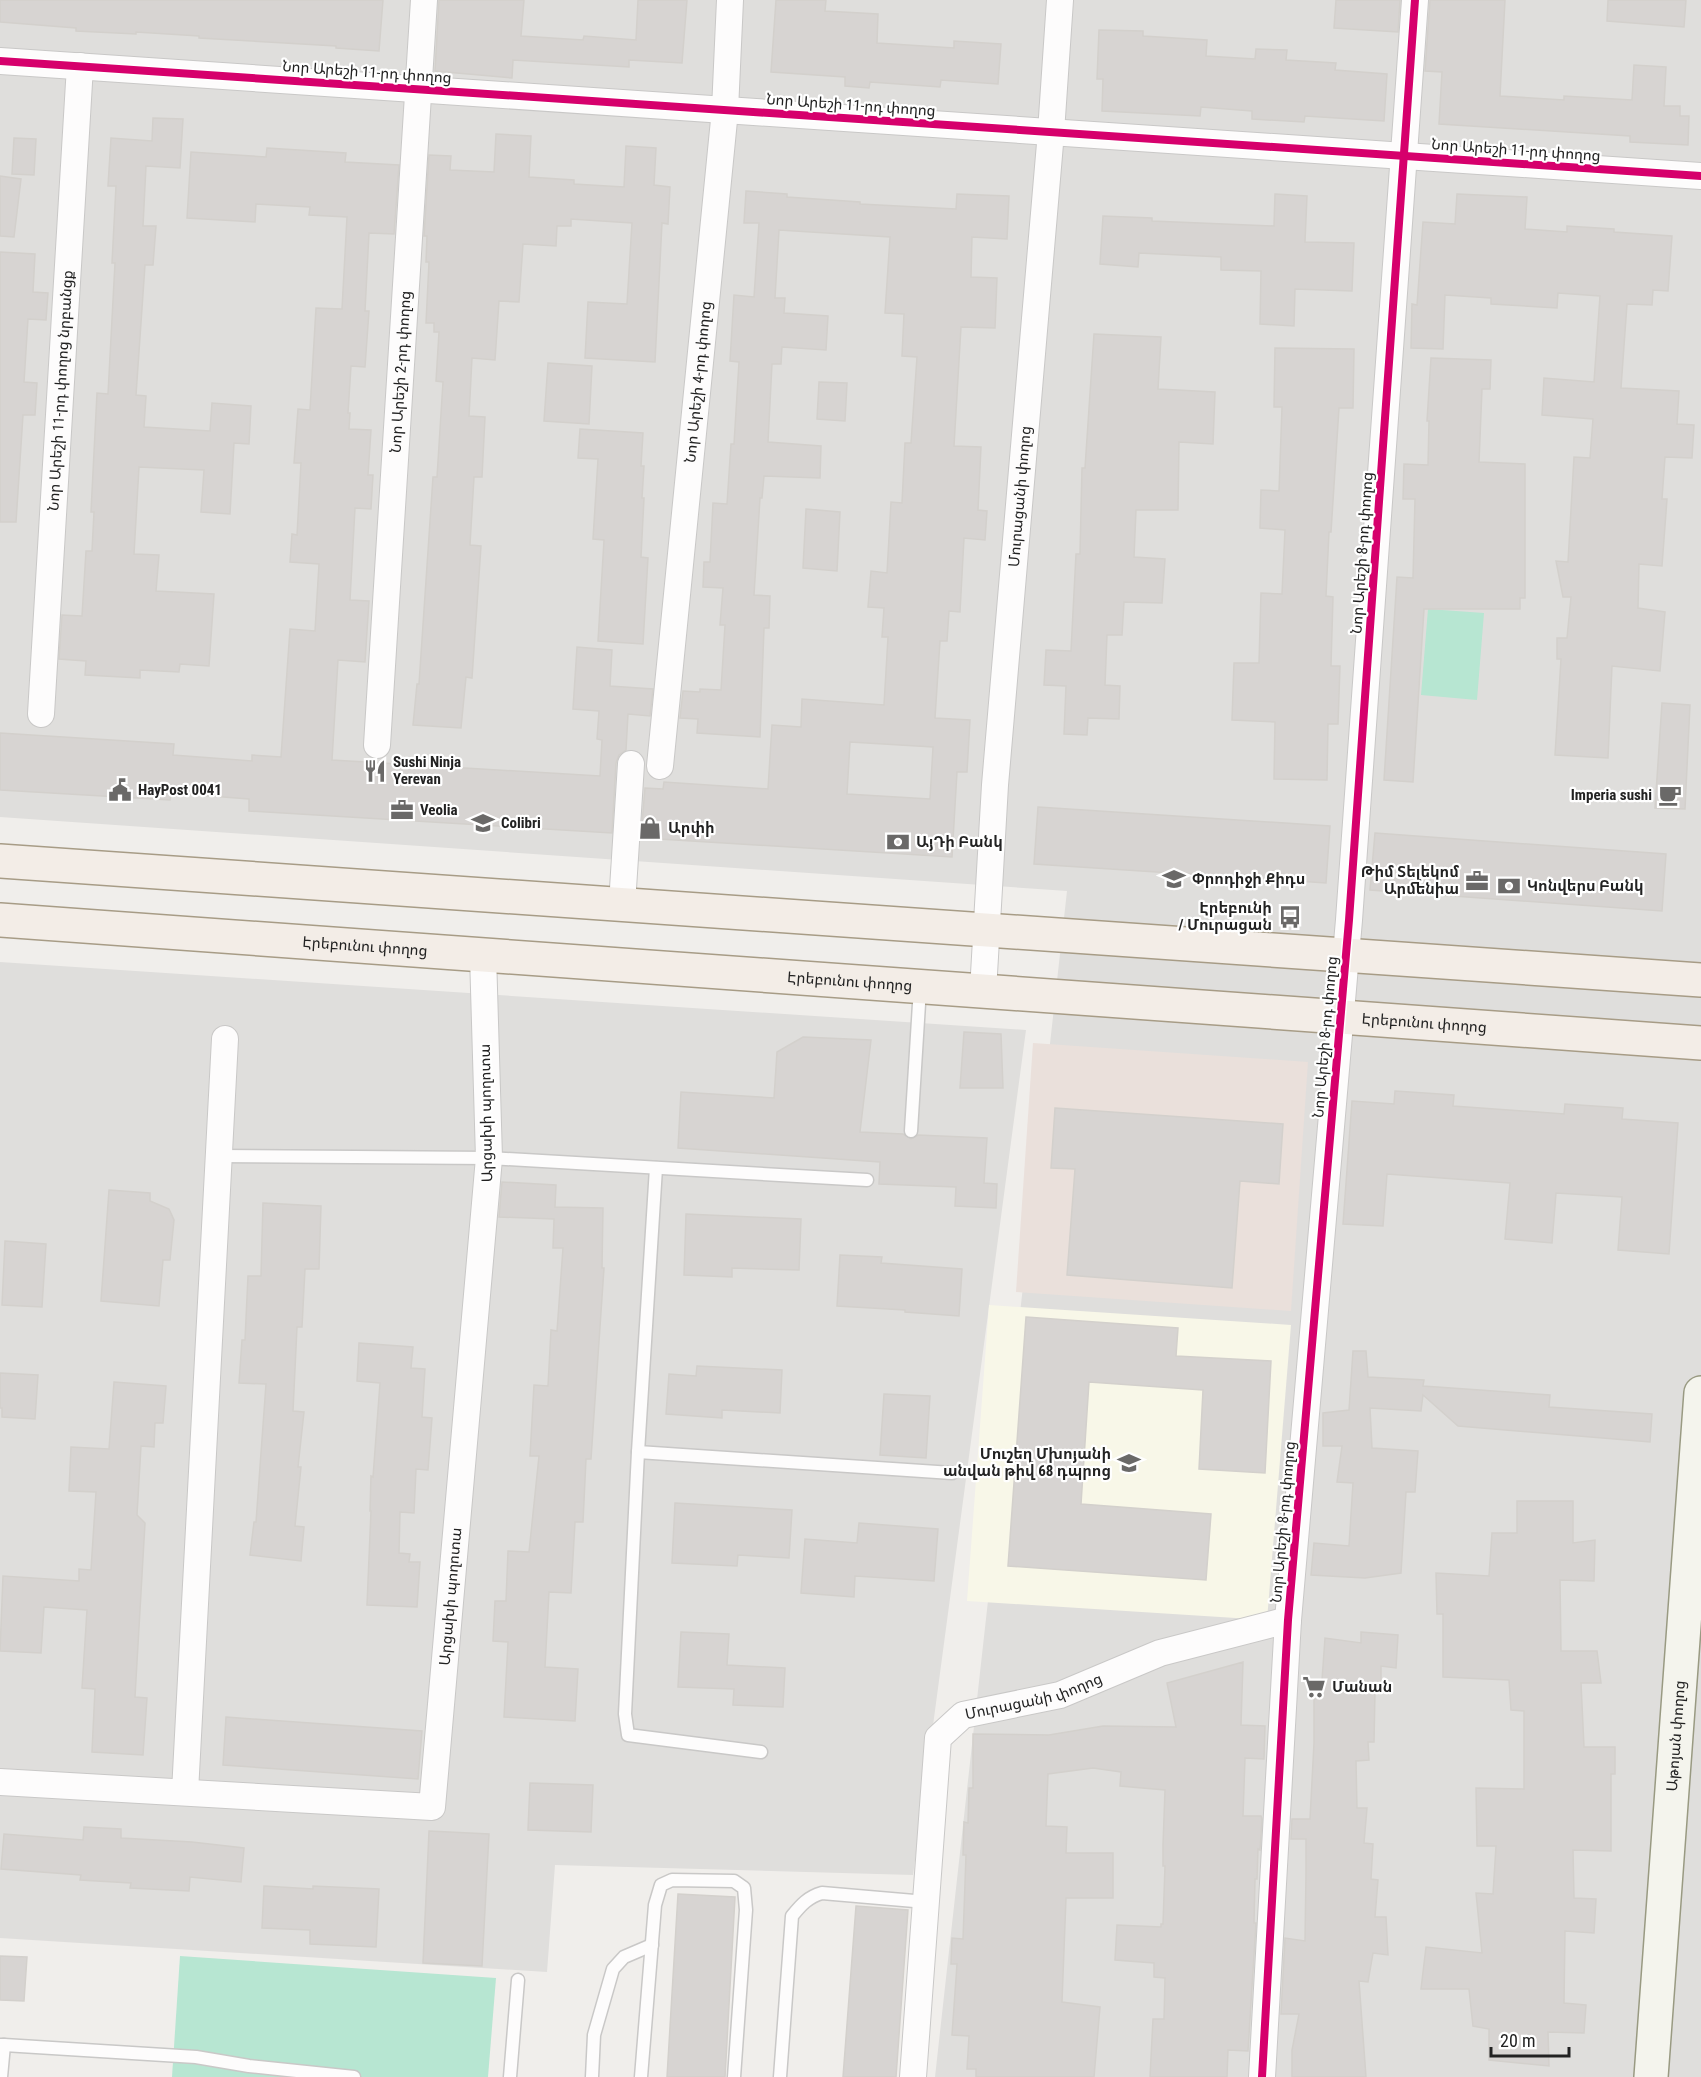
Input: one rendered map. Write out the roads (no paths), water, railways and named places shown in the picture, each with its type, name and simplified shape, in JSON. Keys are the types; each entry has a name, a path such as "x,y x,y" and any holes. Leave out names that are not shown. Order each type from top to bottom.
{"main road":[{"path":"0,861 1701,980"},
{"name":"Էրեբունու փողոց","path":"0,920 1701,1043"},
{"name":"Աթոյան փողոց","path":"1651,2077 1701,1394"}],"street":[{"name":"Նոր Արեշի 2-րդ փողոց","path":"377,745 424,0"},
{"name":"Նոր Արեշի 4-րդ փողոց","path":"660,766 725,110 730,0"},
{"name":"Մուրացանի փողոց","path":"983,991 995,785 1051,132 1060,0"},
{"name":"Նոր Արեշի 8-րդ փողոց","path":"1262,2077 1288,1620 1346,955 1415,0"},
{"name":"Նոր Արեշի 11-րդ փողոց","path":"0,61 1701,176"},
{"name":"Նոր Արեշի 11-րդ փողոց նրբանցք","path":"41,714 80,66"},
{"path":"622,904 631,764"},
{"name":"Արցախի պողոտա","path":"0,1782 432,1807 489,1158 483,955"},
{"path":"185,1792 225,1039"},
{"name":"Մուրացանի փողոց","path":"913,2077 938,1738 963,1715 1060,1695 1160,1653 1288,1620"}],"lane":[{"path":"911,1131 920,986"},
{"path":"219,1156 489,1158 867,1180"},
{"path":"656,1168 638,1452 625,1714 628,1735 761,1752"},
{"path":"638,1452 952,1473"},
{"path":"641,2077 656,1905 661,1885 672,1880 734,1881 744,1888 746,1910 734,2077"},
{"path":"780,2077 792,1916 798,1908 809,1897 822,1893 926,1902"},
{"path":"592,2077 594,2036 613,1970 624,1957 652,1945"},
{"path":"510,2077 518,1980"},
{"path":"1,2077 2,2045 196,2057 249,2066 354,2077"}],"place":[{"name":"Sushi Ninja Yerevan","path":"375,771"},
{"name":"HayPost 0041","path":"120,790"},
{"name":"Imperia sushi","path":"1670,795"},
{"name":"Veolia","path":"402,810"},
{"name":"Colibri","path":"483,823"},
{"name":"Արփի","path":"650,828"},
{"name":"ԱյԴի Բանկ","path":"898,842"},
{"name":"Փրոդիջի Քիդս","path":"1174,879"},
{"name":"Թիմ Տելեկոմ Արմենիա","path":"1477,881"},
{"name":"Կոնվերս Բանկ","path":"1509,886"},
{"name":"Էրեբունի / Մուրացան","path":"1290,917"},
{"name":"Մուշեղ Մխոյանի անվան թիվ 68 դպրոց","path":"1129,1463"},
{"name":"Մանան","path":"1314,1687"}]}
